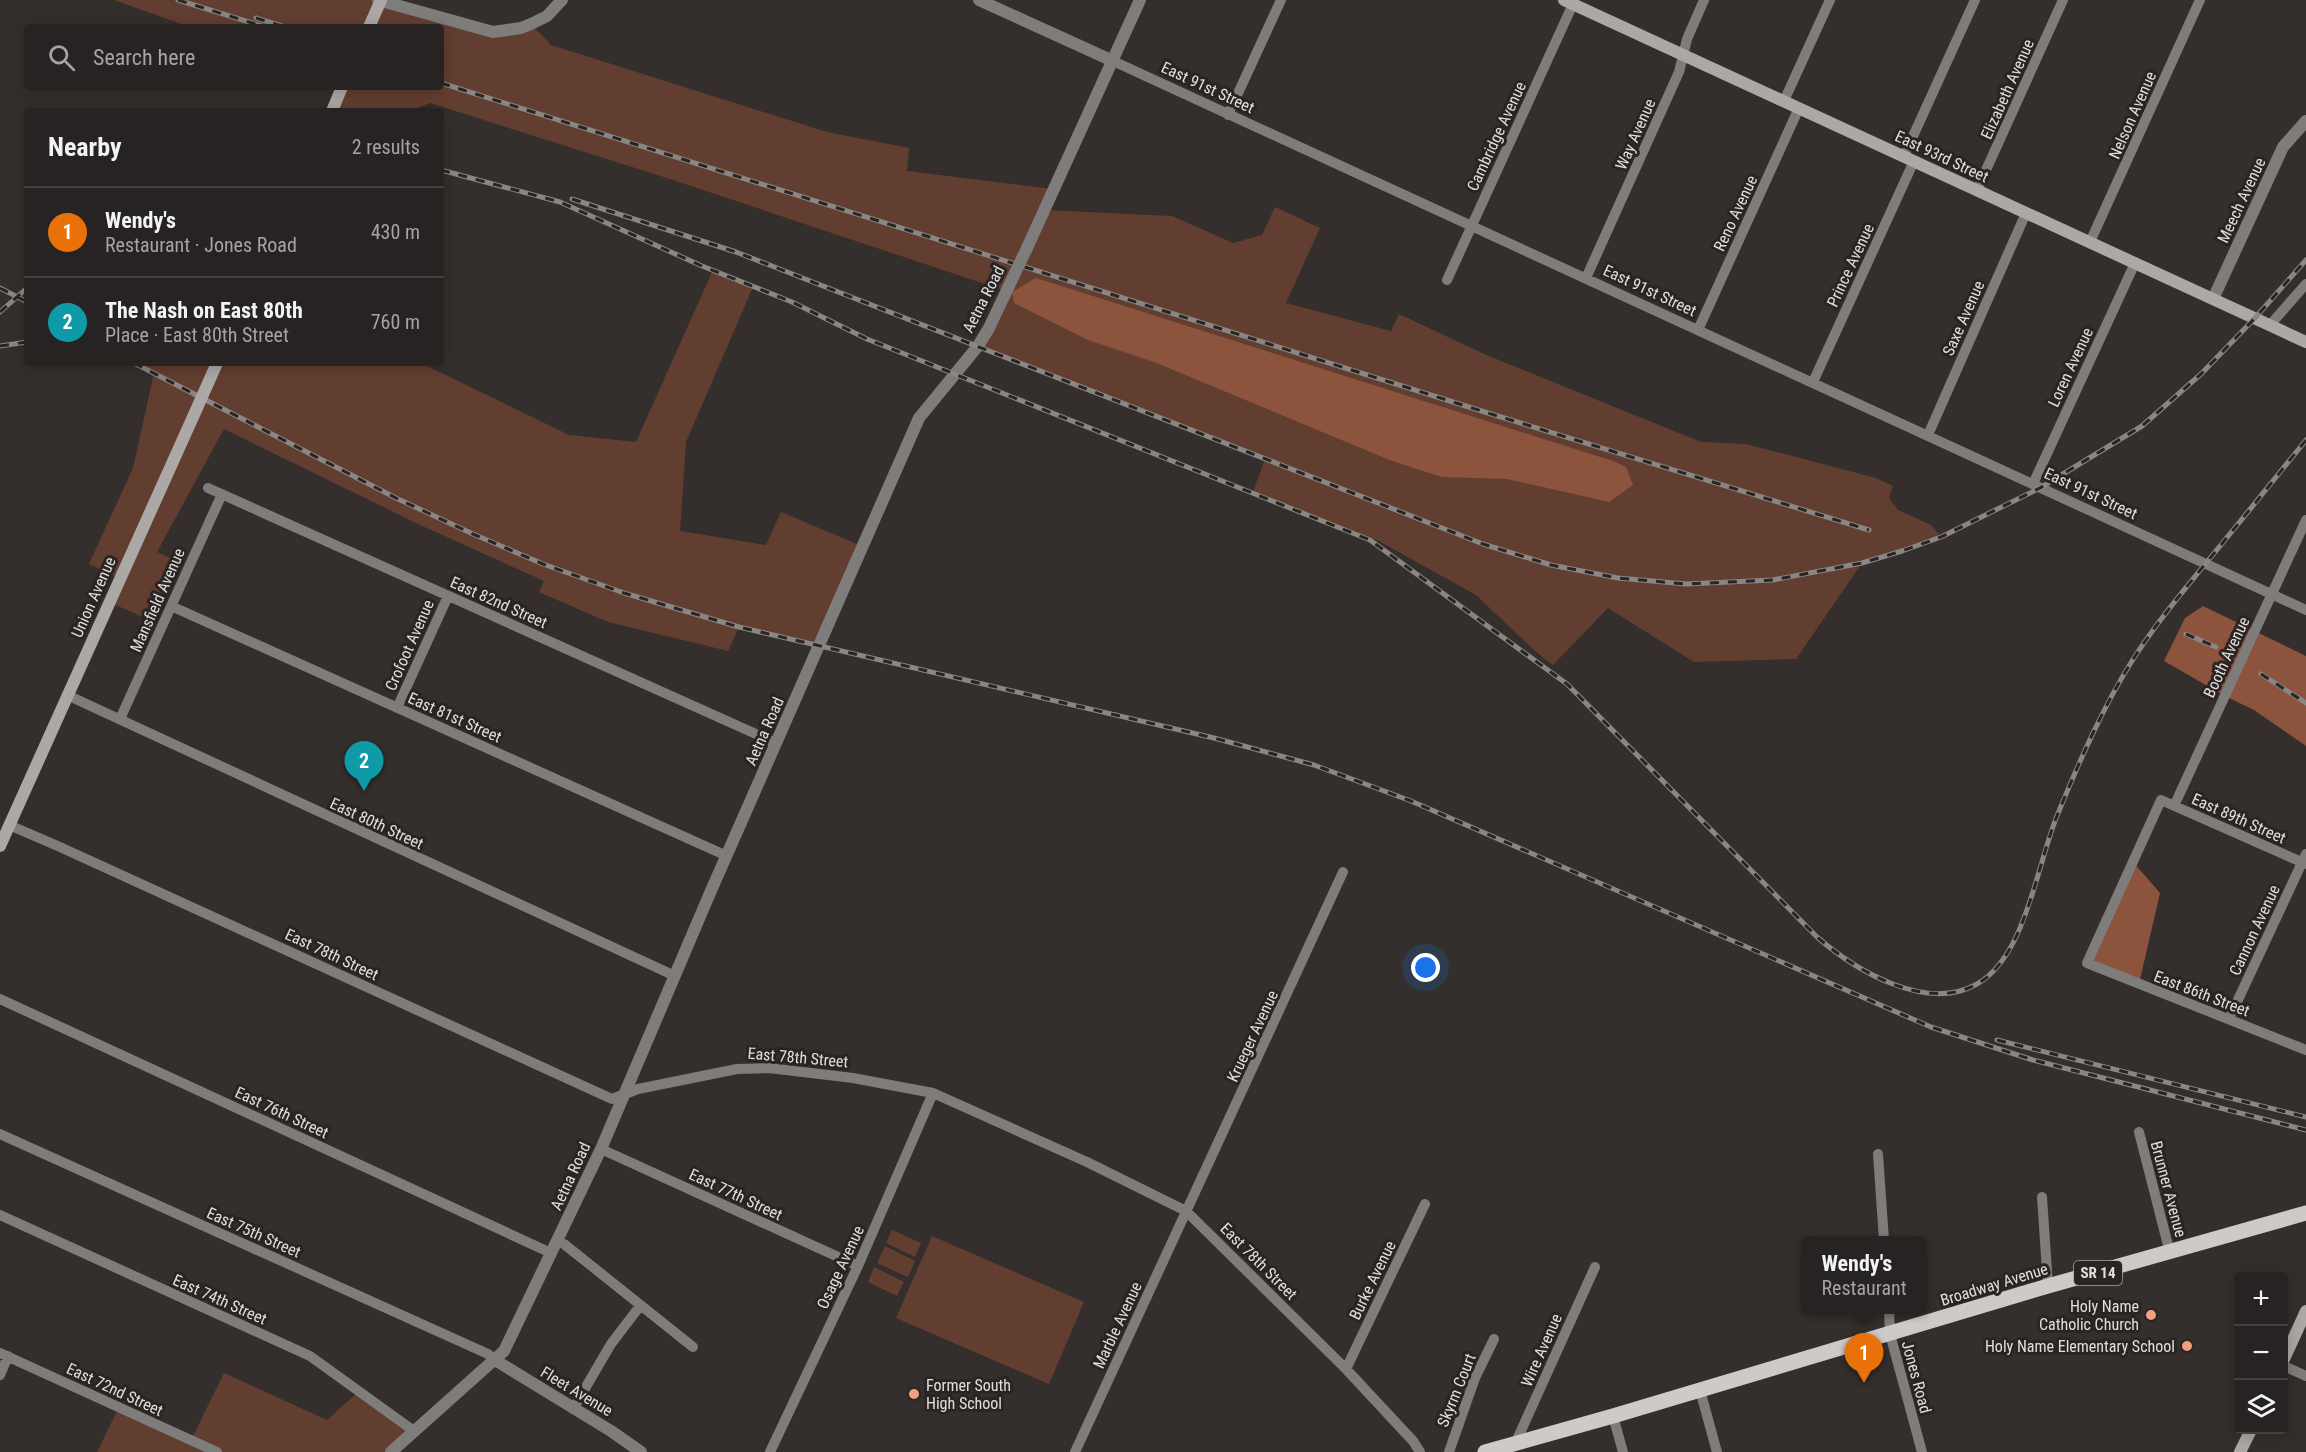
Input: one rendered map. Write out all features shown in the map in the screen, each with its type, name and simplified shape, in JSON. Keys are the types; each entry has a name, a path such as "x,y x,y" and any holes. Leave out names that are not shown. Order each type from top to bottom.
{"main road":[{"path":"370,24 380,0"},
{"name":"East 93rd Street","path":"1569,2 2306,342"},
{"path":"333,108 341,90"},
{"name":"Union Avenue","path":"0,846 4,824 68,695 216,366"},
{"name":"Broadway Avenue","path":"1485,1452 2048,1286 2306,1213"},
{"path":"2288,1349 2305,1313"},
{"path":"2240,1452 2249,1434"}],"street":[{"path":"380,0 493,32 521,28 547,16 562,0"},
{"name":"East 91st Street","path":"979,0 2306,610"},
{"name":"Aetna Road","path":"391,1452 504,1351 601,1149 870,525 920,418 978,346 989,328 1140,0"},
{"path":"1228,115 1281,0"},
{"name":"Way Avenue","path":"1586,278 1679,72 1687,39 1704,0"},
{"path":"1784,101 1830,0"},
{"name":"Prince Avenue","path":"1813,382 1975,0"},
{"name":"Elizabeth Avenue","path":"1977,190 2063,0"},
{"name":"Nelson Avenue","path":"2090,242 2200,0"},
{"name":"Cambridge Avenue","path":"1447,280 1569,2"},
{"name":"Reno Avenue","path":"1698,330 1799,108"},
{"name":"Meech Avenue","path":"2213,299 2283,147 2306,121"},
{"name":"Saxe Avenue","path":"1928,435 2026,213"},
{"name":"Loren Avenue","path":"2033,484 2134,262"},
{"path":"2270,325 2306,284"},
{"name":"East 82nd Street","path":"208,488 777,743"},
{"name":"Mansfield Avenue","path":"120,719 222,494"},
{"name":"Booth Avenue","path":"2174,806 2306,520"},
{"name":"Crofoot Avenue","path":"398,708 448,596"},
{"name":"East 81st Street","path":"171,606 727,856"},
{"name":"East 80th Street","path":"68,695 675,976"},
{"name":"East 89th Street","path":"2087,963 2161,800 2305,860"},
{"name":"East 78th Street","path":"4,824 60,847 612,1099 638,1089 737,1068 769,1068 853,1078 933,1093 1087,1162 1186,1211 1346,1369 1413,1441 1420,1452"},
{"name":"Cannon Avenue","path":"2229,1019 2305,860"},
{"name":"Krueger Avenue","path":"1186,1211 1343,872"},
{"name":"East 86th Street","path":"2087,963 2306,1050"},
{"name":"East 76th Street","path":"0,999 551,1253"},
{"name":"Osage Avenue","path":"770,1452 858,1266 933,1093"},
{"name":"Brunner Avenue","path":"2139,1132 2170,1253"},
{"name":"East 75th Street","path":"0,1134 488,1354 495,1360"},
{"name":"East 77th Street","path":"601,1149 858,1266"},
{"path":"1878,1154 1884,1236"},
{"path":"2042,1197 2048,1286"},
{"name":"Burke Avenue","path":"1346,1369 1425,1204"},
{"name":"Marble Avenue","path":"1075,1452 1186,1211"},
{"name":"East 74th Street","path":"0,1215 310,1356 414,1431"},
{"path":"557,1241 564,1244 693,1347"},
{"name":"Wire Avenue","path":"1515,1444 1595,1267"},
{"path":"573,1408 611,1344 640,1306"},
{"name":"Jones Road","path":"1889,1314 1890,1334 1922,1452"},
{"name":"Skyrm Court","path":"1449,1452 1475,1378 1494,1339"},
{"path":"0,1375 4,1355"},
{"name":"East 72nd Street","path":"4,1355 217,1452"},
{"name":"Fleet Avenue","path":"495,1360 624,1439 641,1452"},
{"path":"2288,1368 2306,1376"},
{"path":"1700,1390 1718,1452"},
{"path":"1613,1416 1623,1452"}],"shaded area":[{"path":"114,0 381,0 493,32 531,24 551,45 827,132 909,148 907,171 1053,189 1045,210 1172,216 1233,243 1262,235 1275,207 1320,228 1286,303 1391,331 1399,314 1484,354 1701,442 1746,444 1876,478 1893,486 1889,498 1898,510 1931,525 1941,537 1862,563 1796,659 1694,662 1608,608 1553,665 1476,595 1379,541 1253,492 1265,459 978,346 1006,291 670,179 430,103 418,108 333,108 341,90 444,90 444,24 182,24"},
{"path":"713,270 753,287 686,442 680,531 766,545 781,512 862,546 818,646 739,627 728,651 608,622 539,592 544,581 418,524 224,429 157,552 181,563 154,622 109,602 119,578 89,564 133,468 154,373 140,366 427,366 569,435 636,442"},
{"path":"1036,278 1613,461 1626,467 1633,485 1609,502 1507,479 1442,477 1392,461 1154,362 1088,340 1014,303 1012,292"},
{"path":"2203,606 2306,656 2306,746 2254,710 2164,661 2185,618"},
{"path":"2133,862 2160,893 2139,984 2087,963"},
{"path":"892,1230 921,1243 915,1257 886,1243"},
{"path":"932,1236 1084,1302 1049,1384 896,1318"},
{"path":"885,1246 915,1261 908,1277 877,1263"},
{"path":"874,1267 904,1282 897,1296 868,1282"},
{"path":"224,1373 327,1420 359,1391 414,1431 391,1452 97,1452 119,1407 191,1440"}],"railway":[{"path":"178,0 255,24"},
{"path":"256,18 275,24"},
{"path":"444,84 1488,413 1869,530"},
{"path":"444,171 560,202 702,266 792,302 867,339 1370,540 1567,684 1817,937 1871,974 1914,991 1936,994 1957,992 1977,984 1994,971 2008,952 2028,906 2059,811 2093,734 2121,679 2167,611 2306,440"},
{"path":"572,199 736,252 1483,544 1551,565 1618,578 1686,584 1773,580 1862,563 1941,537 2040,488 2142,426 2201,374 2306,260"},
{"path":"0,288 24,300"},
{"path":"0,312 24,291"},
{"path":"0,346 24,342"},
{"path":"140,366 398,499 543,564 624,593 739,627 1214,738 1314,765 1411,801 1931,1027 2033,1060 2306,1130"},
{"path":"2186,634 2216,647"},
{"path":"2261,674 2306,703"},
{"path":"1997,1040 2306,1117"}],"place":[{"name":"The Nash on East 80th","path":"364,791"},
{"name":"Holy Name Catholic Church","path":"2151,1315"},
{"name":"Holy Name Elementary School","path":"2187,1346"},
{"name":"Wendy's","path":"1864,1383"},
{"name":"Former South High School","path":"914,1394"}]}
